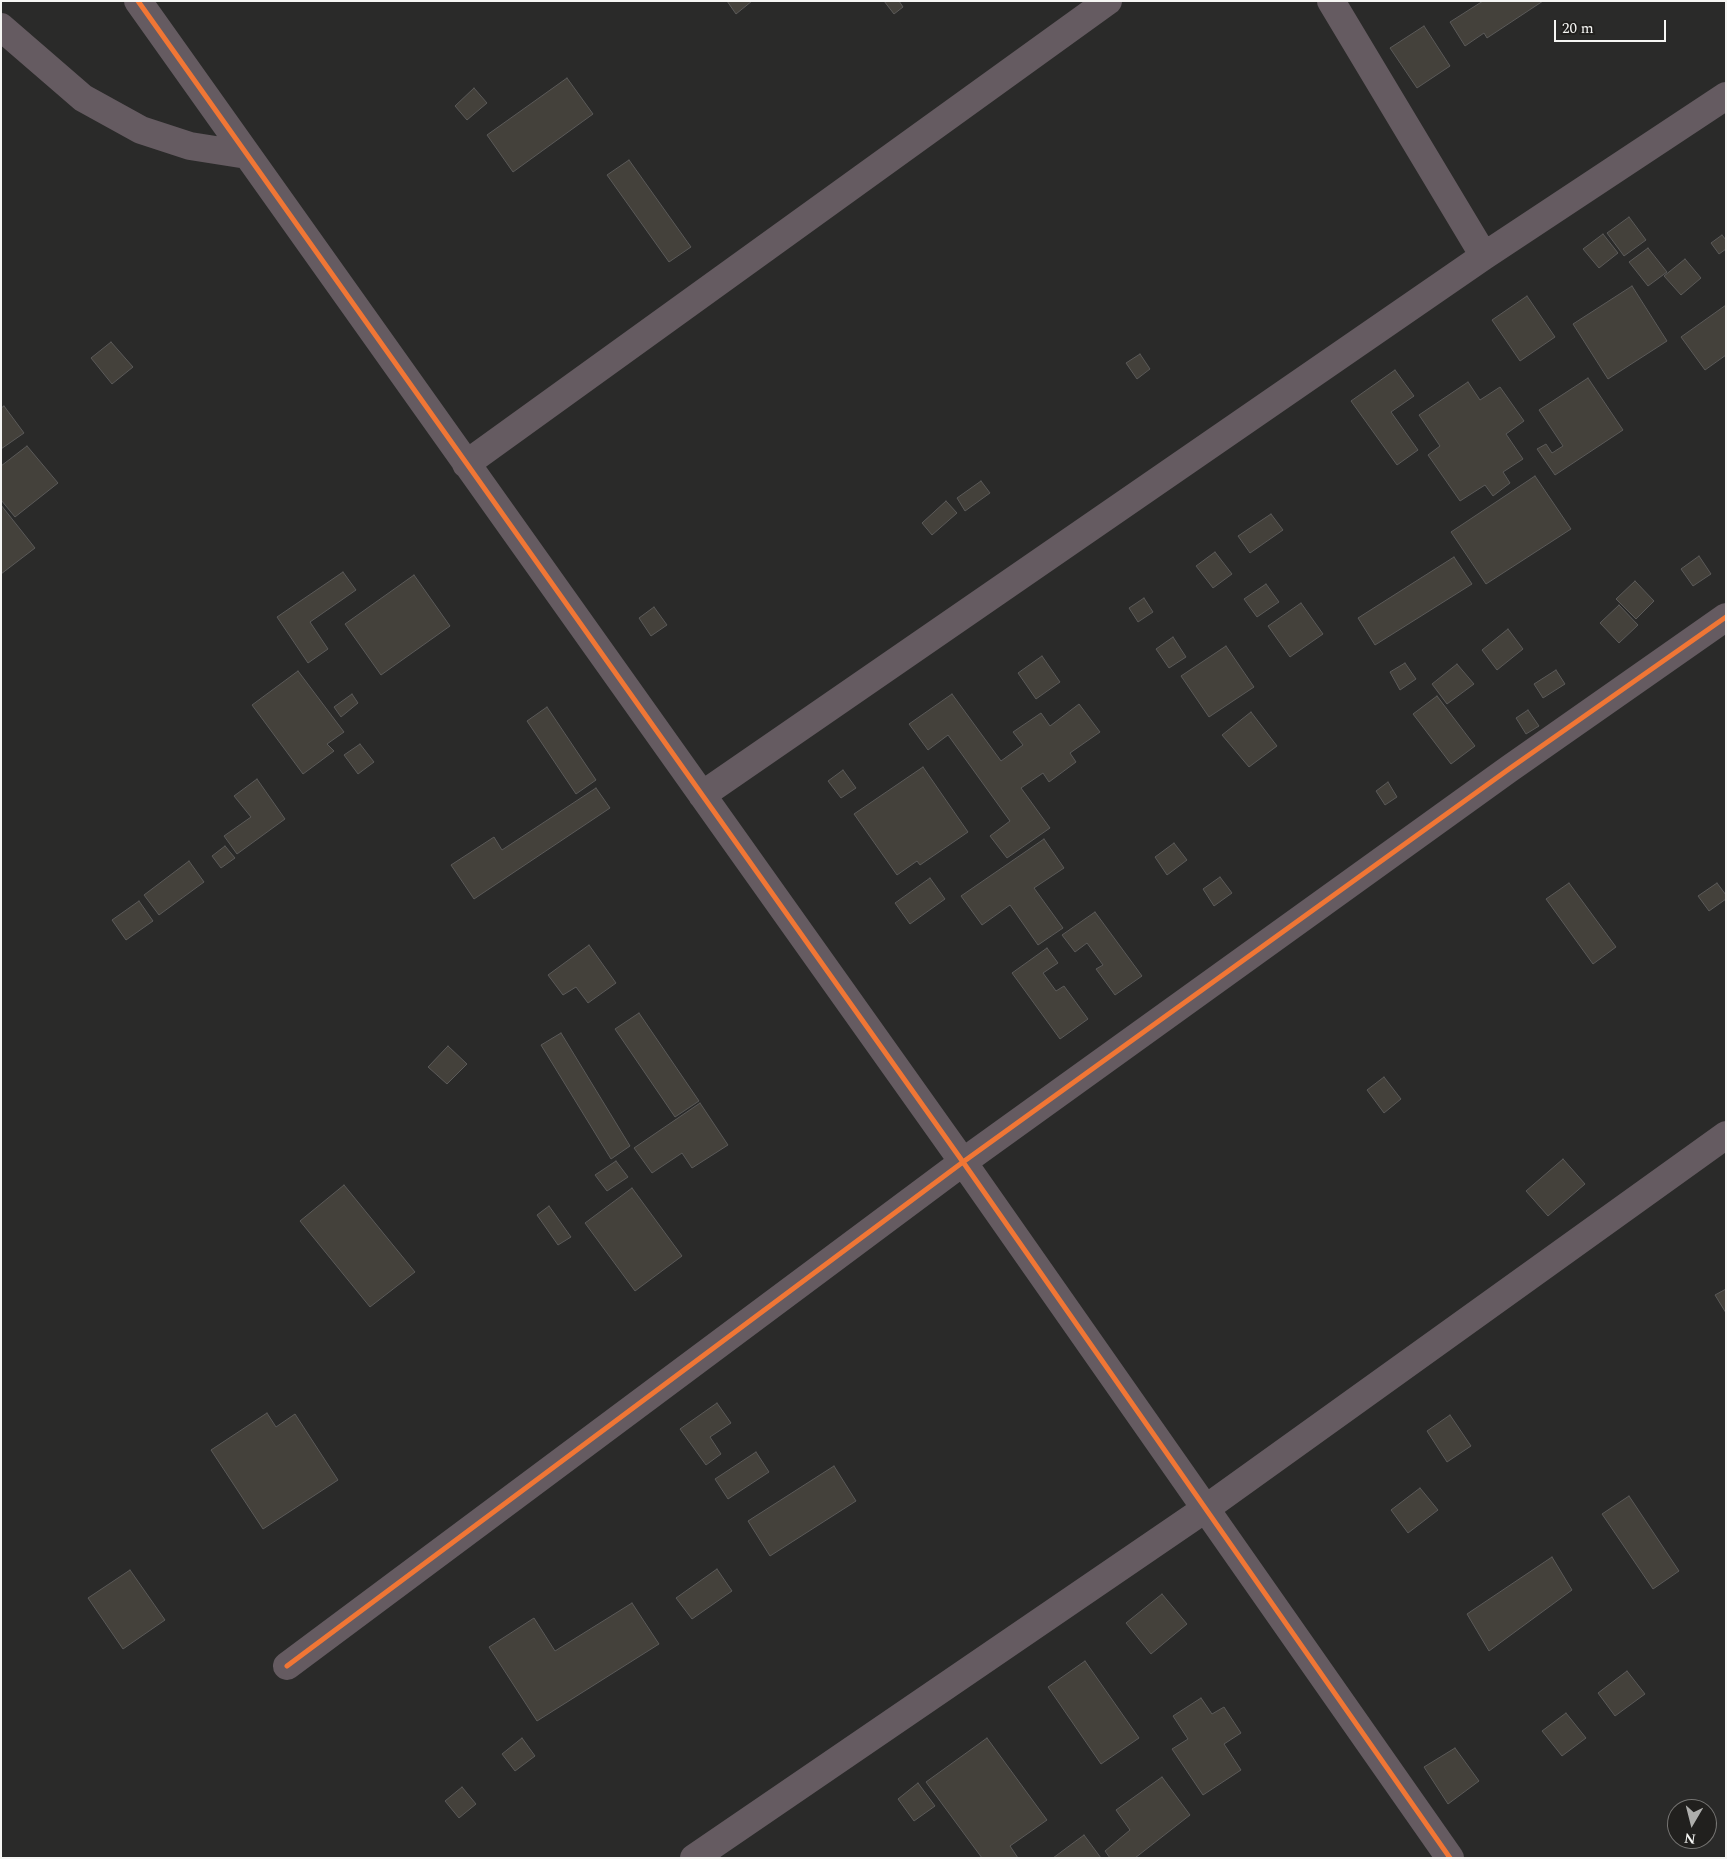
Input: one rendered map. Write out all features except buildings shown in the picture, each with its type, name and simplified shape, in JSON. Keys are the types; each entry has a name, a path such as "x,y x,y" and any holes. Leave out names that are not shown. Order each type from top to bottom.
{"street":[{"path":"138,1 963,1162 1450,1858"},
{"path":"466,464 1108,1"},
{"path":"1331,1 1484,256"},
{"path":"1,27 83,98 141,130 190,146 247,155"},
{"path":"702,795 1484,256 1726,96"},
{"path":"287,1666 963,1162 1508,769 1726,617"},
{"path":"694,1858 1206,1509 1726,1135"}],"cycle path":[{"path":"138,1 963,1162 1450,1858"},
{"path":"287,1666 963,1162 1509,769 1726,617"}]}
